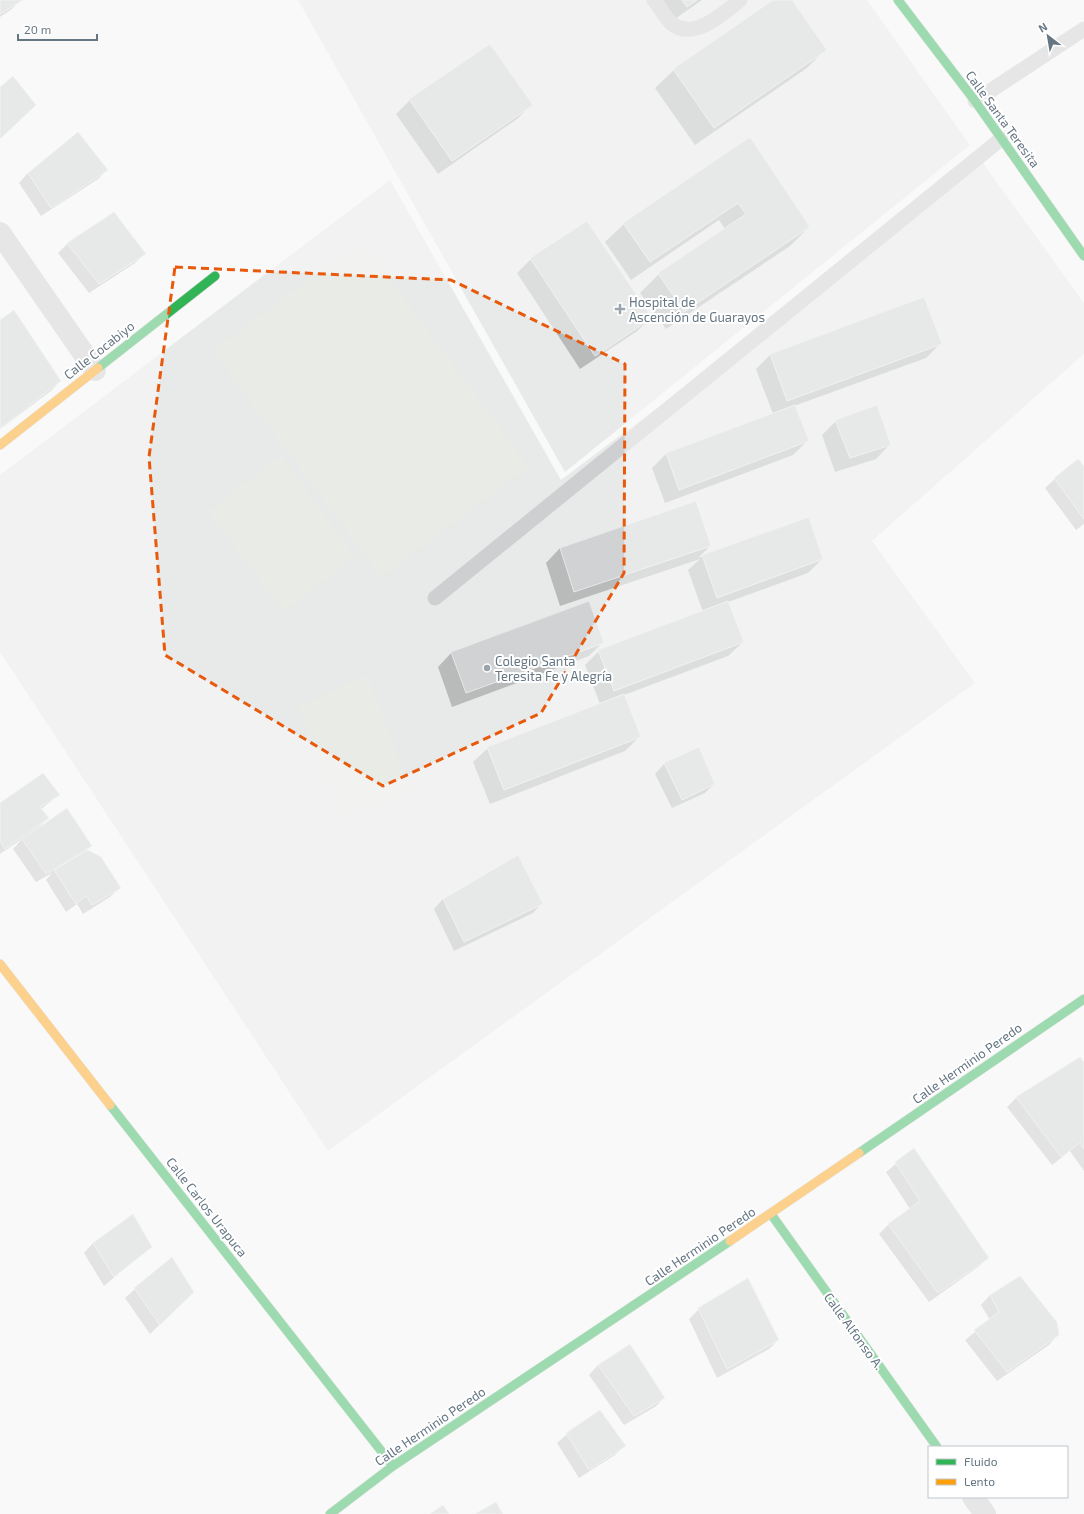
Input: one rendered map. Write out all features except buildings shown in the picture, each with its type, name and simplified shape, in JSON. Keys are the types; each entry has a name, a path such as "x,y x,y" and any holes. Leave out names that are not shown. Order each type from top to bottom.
{"street":[{"name":"Calle Santa Teresita","path":"898,0 1001,138 1084,256"},
{"path":"0,233 96,370"},
{"name":"Calle Cocabiyo","path":"0,445 215,276"},
{"name":"Calle Carlos Urapuca","path":"0,964 393,1466"},
{"name":"Calle Herminio Peredo","path":"330,1514 393,1466 770,1214 1084,999"},
{"name":"Calle Alfonso A.","path":"770,1214 936,1446"},
{"path":"974,1498 985,1514"}],"lane":[{"path":"654,0 671,23 681,28 691,29 702,26 718,18 740,0"},
{"path":"974,101 1084,29"},
{"path":"435,598 1001,138"}],"highlighted area":[{"path":"175,267 451,280 625,364 624,573 541,713 383,786 165,655 149,457"}],"shaded area":[{"name":"Hospital de Ascención de Guarayos","path":"298,0 867,0 970,145 565,472"},
{"name":"Colegio Santa Teresita Fe y Alegría","path":"983,163 1084,303 1084,354 872,541 975,683 328,1151 0,652 0,475 390,180 561,480"},
{"path":"361,241 529,466 381,577 212,351"},
{"path":"281,455 355,557 283,612 208,511"},
{"path":"368,675 411,794 341,816 298,706"}],"traffic: fast":[{"path":"898,0 975,101 1084,256"},
{"path":"98,368 215,276"},
{"path":"859,1153 1084,999"},
{"path":"110,1105 393,1466"},
{"path":"771,1214 936,1446"},
{"path":"330,1514 393,1466 730,1241"}],"traffic: slow":[{"path":"0,445 98,368"},
{"path":"0,964 110,1105"},
{"path":"730,1241 859,1153"}],"place":[{"name":"Hospital de Ascención de Guarayos","path":"620,309"},
{"name":"Colegio Santa Teresita Fe y Alegría","path":"487,668"}]}
